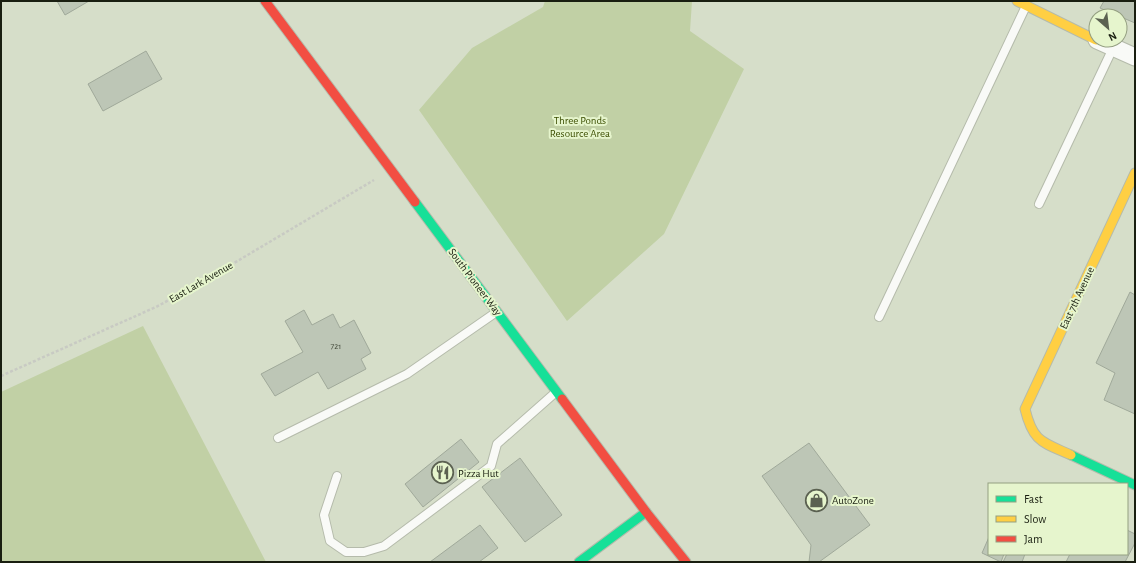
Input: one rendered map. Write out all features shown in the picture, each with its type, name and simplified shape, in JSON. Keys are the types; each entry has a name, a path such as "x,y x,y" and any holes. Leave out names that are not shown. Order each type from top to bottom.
{"main road":[{"name":"South Pioneer Way","path":"266,1 646,512 686,562"},
{"path":"1017,1 1088,36"},
{"name":"East 7th Avenue","path":"1135,173 1025,409 1029,425 1040,440 1135,485"},
{"path":"578,562 646,512"}],"street":[{"path":"1113,48 1135,57"}],"lane":[{"path":"879,317 1026,6"},
{"path":"1039,204 1113,48"},
{"path":"278,438 407,374 497,312"},
{"path":"337,476 324,515 330,541 346,552 364,552 384,546 492,466 497,444 557,392"}],"path":[{"name":"East Lark Avenue","path":"1,376 156,307 204,281 391,170"}],"green space":[{"name":"Three Ponds Resource Area","path":"545,1 692,1 690,31 744,69 664,234 567,321 419,110 472,48 543,7"},
{"path":"143,326 266,562 1,562 1,392"}],"building":[{"path":"57,1 89,1 65,15"},
{"path":"1104,1 1135,1 1135,23 1128,20 1128,8 1100,8"},
{"path":"146,51 162,79 103,111 88,84"},
{"path":"1130,292 1135,295 1135,414 1104,400 1115,373 1096,363"},
{"path":"304,310 312,325 333,314 340,328 354,320 371,353 361,359 366,369 328,389 318,372 275,396 261,374 303,352 285,321"},
{"name":"Pizza Hut","path":"461,439 479,462 423,507 405,484"},
{"name":"AutoZone","path":"809,443 870,525 819,562 809,562 811,545 762,476"},
{"path":"520,458 562,515 525,542 482,487"},
{"path":"480,525 498,548 479,562 430,562"},
{"path":"1128,530 1135,534 1135,543 1125,562 1066,562 1070,555 1128,555"},
{"path":"988,539 988,555 1004,555 1001,562 982,553"},
{"path":"1006,555 1025,555 1022,562 1003,562"}],"traffic: fast":[{"path":"415,202 562,399"},
{"path":"1071,455 1135,485"},
{"path":"579,562 646,512"}],"traffic: slow":[{"path":"1017,1 1088,36"},
{"path":"1071,455 1040,440 1031,428 1025,409 1135,173"}],"traffic: jam":[{"path":"265,1 415,202"},
{"path":"562,399 646,512 686,562"}],"place":[{"name":"Pizza Hut","path":"442,473"},
{"name":"AutoZone","path":"816,500"}]}
